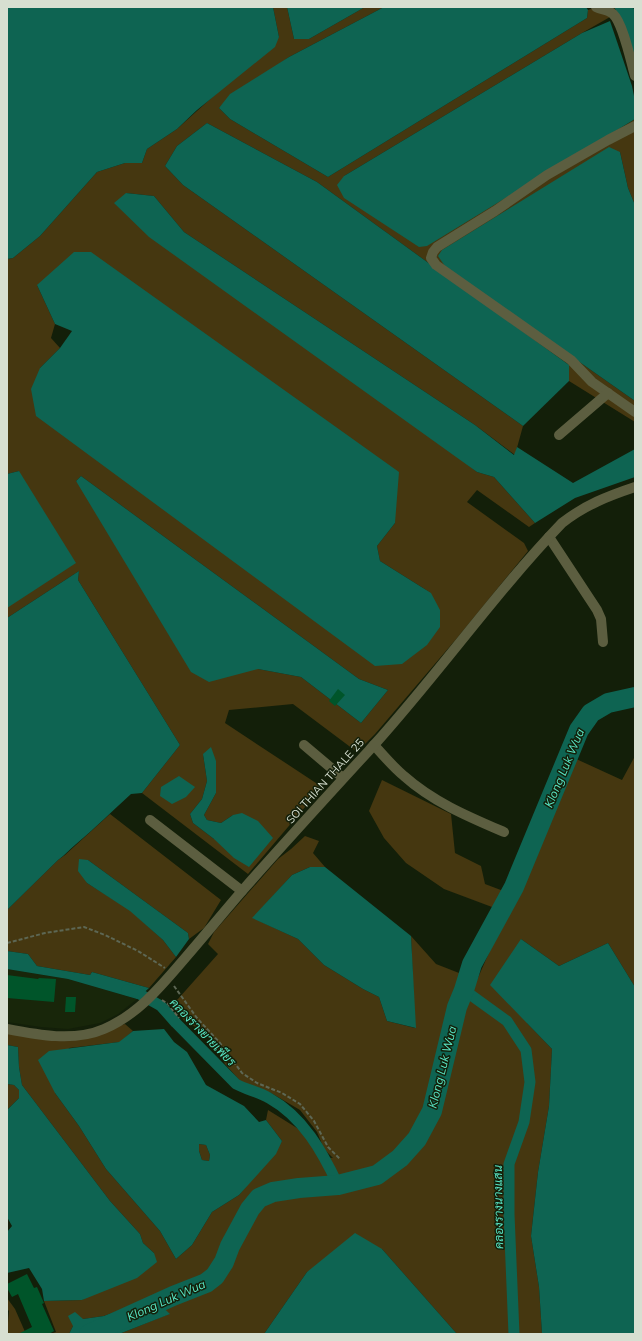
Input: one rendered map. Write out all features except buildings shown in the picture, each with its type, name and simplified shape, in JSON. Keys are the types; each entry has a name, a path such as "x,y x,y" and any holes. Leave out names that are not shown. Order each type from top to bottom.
{"street":[{"path":"596,7 609,11 614,15 620,24 635,76"},
{"path":"635,126 547,175 494,211 438,246 432,255 436,265 571,360 592,382 635,412"},
{"path":"559,435 608,393"},
{"name":"SOI THIAN THALE 25","path":"7,1029 40,1035 59,1036 86,1034 102,1030 120,1021 143,1005 242,891 371,748 562,523 575,512 594,502 635,487"},
{"path":"549,537 597,610 601,619 603,642"},
{"path":"304,745 343,778"},
{"path":"371,748 418,788 464,814 504,832"},
{"path":"150,820 242,891"}],"path":[{"path":"7,943 45,933 84,927 105,935 138,951 170,975 198,1018 220,1043 242,1073 257,1083 282,1093 300,1104 314,1120 328,1147 340,1159"},
{"path":"153,994 168,1004 179,1018"}],"shaded area":[{"path":"273,7 287,7 294,39 309,39 365,7 384,7 289,57 219,108 230,119 328,177 587,18 588,10 596,7 614,7 617,13 344,176 622,127 635,119 635,205 628,188 620,152 447,269 635,401 635,422 569,381 569,365 317,182 207,123 177,146 165,166 183,185 523,426 515,455 475,425 184,232 154,196 126,193 477,472 494,477 535,523 529,527 477,490 467,502 524,543 528,551 457,638 375,734 357,752 293,704 229,710 225,723 322,787 248,874 142,793 180,745 78,580 79,571 7,618 19,471 7,474 7,259 13,258 40,236 97,172 125,163 142,163 147,149 177,129 279,37","holes":["37,285 395,523 377,546 380,561 431,593 40,368 60,348 51,338 55,324","81,476 359,679 388,690 361,723 301,677 258,669 76,481","203,754 216,793 204,815 207,820 221,823 233,815 214,839 193,823 190,814 202,799 207,781"]},
{"path":"635,756 635,987 608,943 559,966 521,939 527,1023 552,1049 549,1106 538,1172 531,1236 539,1287 542,1334 457,1334 382,1249 307,1272 264,1334 119,1334 169,1314 155,1300 104,1316 83,1319 73,1326 69,1334 50,1334 56,1332 44,1301 82,1300 154,1253 143,1243 140,1234 110,1201 22,1085 18,1047 7,1045 7,1033 75,1040 125,1024 133,1031 120,1042 69,1048 55,1093 79,1126 106,1169 160,1231 176,1259 192,1245 212,1212 239,1195 282,1141 266,1120 268,1110 305,1133 319,1157 333,1158 324,1149 317,1132 300,1110 271,1093 242,1083 225,1064 211,1040 196,1027 185,1022 172,1003 178,999 218,954 208,944 214,932 278,859 305,836 319,841 313,853 325,867 310,867 292,875 253,918 298,939 324,965 379,997 387,1021 415,1028 411,936 436,964 477,980 499,930 492,907 444,889 406,863 384,838 369,811 382,780 451,814 455,853 481,866 485,884 514,895 574,758 622,780"},
{"path":"110,814 221,900 204,928 189,939 188,933 88,860 79,860 87,883 130,910 163,940 176,957 149,988 92,972 90,975 37,966 28,954 7,951 7,910 58,860"},
{"path":"7,969 68,979 137,999 118,1014 100,1023 68,1029 7,1022"},
{"path":"7,1084 14,1085 19,1090 19,1098 7,1110"},
{"path":"199,1144 206,1145 210,1155 209,1161 202,1160 199,1151"},
{"path":"7,1298 15,1309 26,1334 7,1334 9,1311 7,1309"}],"water":[{"path":"7,7 273,7 279,37 275,47 197,110 177,129 147,149 142,163 125,163 97,172 40,236 13,258 7,259"},
{"path":"287,7 365,7 309,39 294,39"},
{"path":"384,7 586,7 588,10 587,18 328,177 230,119 219,108 230,94 289,57"},
{"path":"614,7 630,7 635,9 635,59 622,21"},
{"path":"610,21 632,86 635,101 635,119 427,246 419,247 344,198 337,185 344,176 582,33"},
{"path":"207,123 317,182 569,365 569,381 523,426 183,185 165,166 177,146"},
{"path":"609,147 620,152 628,188 635,205 635,401 447,269 438,256 442,250"},
{"path":"126,193 154,196 184,232 475,425 514,455 517,447 573,483 635,449 635,477 575,498 535,523 494,477 477,472 149,237 114,203"},
{"path":"74,252 91,252 399,472 395,523 377,546 380,561 431,593 440,610 440,627 427,645 402,664 375,666 36,416 31,389 40,368 60,348 72,331 55,324 37,285"},
{"path":"19,471 76,563 7,608 7,474"},
{"path":"81,476 359,679 388,690 361,723 301,677 258,669 209,682 191,672 76,481"},
{"path":"79,571 78,580 180,745 142,793 131,794 58,860 7,910 7,618"},
{"path":"211,747 216,761 216,793 204,815 207,820 221,823 233,815 242,813 258,821 273,838 249,867 234,858 214,839 193,823 190,814 202,799 207,781 203,754"},
{"path":"179,776 195,787 186,797 172,804 160,796 161,787"},
{"path":"79,859 88,860 188,933 189,939 176,957 163,940 130,911 87,883 78,871"},
{"path":"310,867 325,867 411,936 416,1028 387,1021 379,997 324,965 298,939 252,918 292,875"},
{"path":"521,939 559,966 608,943 635,987 635,1334 542,1334 539,1287 531,1236 538,1172 549,1106 552,1049 490,985"},
{"path":"7,951 28,954 37,966 90,975 92,972 149,988 137,999 68,979 7,969"},
{"path":"164,1029 174,1042 187,1052 206,1085 244,1106 259,1122 266,1120 282,1141 276,1154 239,1195 212,1212 192,1245 176,1259 160,1231 106,1169 79,1126 55,1093 38,1060 49,1051 119,1042 133,1031","holes":["199,1144 206,1145 210,1155 209,1161 202,1160 199,1151"]},
{"path":"7,1045 18,1047 22,1085 110,1201 140,1234 143,1243 154,1253 157,1262 137,1278 82,1300 44,1301 42,1289 29,1268 7,1273 7,1232 12,1226 7,1217 7,1110 19,1098 19,1090 14,1085 7,1084"},
{"path":"355,1233 382,1249 457,1334 264,1334 307,1272"},
{"path":"155,1300 170,1314 119,1334 69,1334 73,1326 68,1316 75,1312 83,1319 104,1316"}],"waterway":[{"name":"Klong Luk Wua","path":"89,1334 173,1296 206,1283 215,1276 224,1262 230,1246 250,1209 259,1198 273,1192 338,1185 377,1175 400,1158 417,1139 432,1111 457,1007 472,964 514,887 579,730 591,713 608,703 635,697"},
{"name":"คลองรางยายเพียร","path":"127,990 136,992 161,1006 236,1084 269,1098 292,1115 302,1125 318,1148 338,1185"},
{"name":"คลองรางนางแสน","path":"464,990 507,1021 526,1050 530,1082 524,1122 509,1164 509,1214 514,1334"}]}
